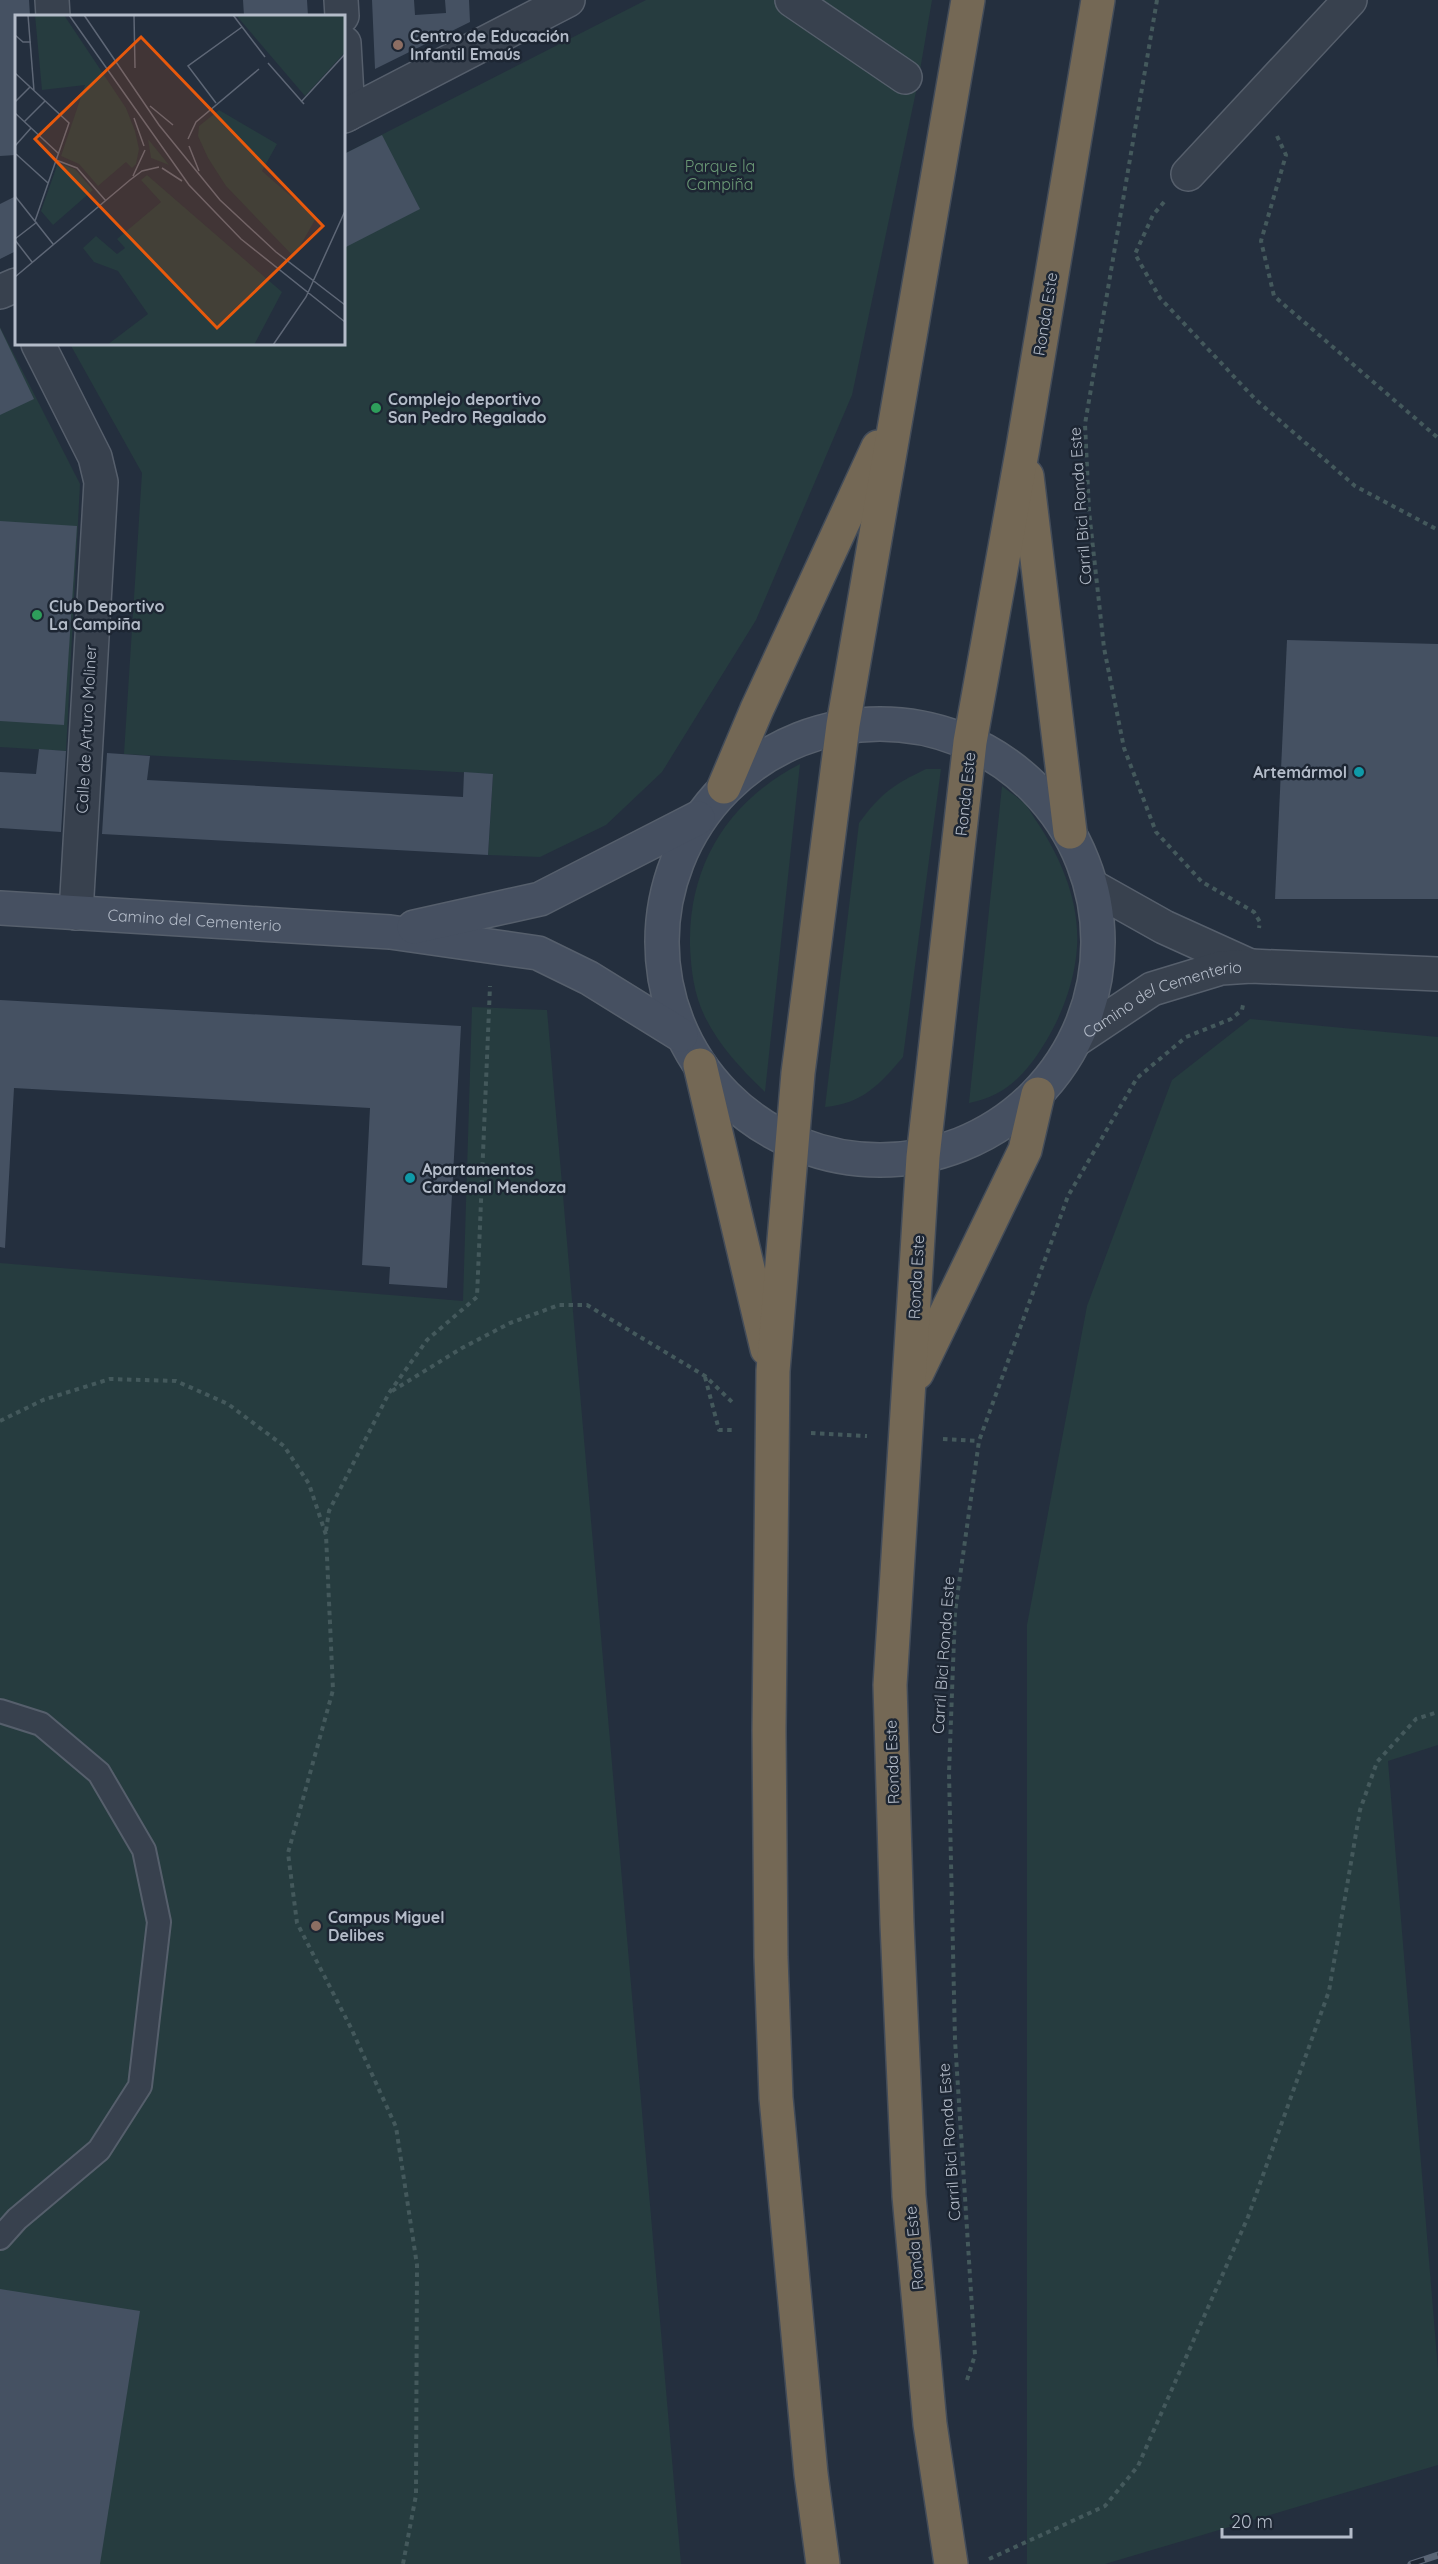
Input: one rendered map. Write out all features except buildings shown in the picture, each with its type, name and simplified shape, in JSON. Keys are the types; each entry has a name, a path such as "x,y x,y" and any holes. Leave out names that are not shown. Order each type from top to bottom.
{"highway":[{"path":"823,2564 811,2474 775,2074 771,1957 769,1742 773,1371 794,1143 798,1073 843,725 968,0"},
{"name":"Ronda Este","path":"951,2564 930,2424 909,2196 897,1924 891,1697 905,1438 923,1157 970,742 1023,447 1098,0"},
{"path":"724,787 757,709 897,408"},
{"path":"1023,447 1070,832"},
{"path":"700,1065 748,1276 773,1371"},
{"path":"910,1388 1025,1150 1038,1094"}],"main road":[{"path":"908,724 970,742 1027,779 1070,832 1091,886 1098,924 1098,964 1091,1003 1077,1039 1060,1068 1038,1094 985,1134 923,1157 857,1160 794,1143 733,1104 700,1065 681,1035 666,992 660,931 671,872 698,818 724,787 778,747 843,725 908,724"},
{"name":"Camino del Cementerio","path":"390,932 540,898 698,818"},
{"name":"Camino del Cementerio","path":"0,908 390,932 538,953 589,978 681,1035"}],"street":[{"path":"341,0 342,15"},
{"path":"345,79 346,115 568,0"},
{"path":"792,0 905,77"},
{"path":"1188,174 1350,0"},
{"name":"Calle de Arturo Moliner","path":"39,345 95,457 101,482 76,913"},
{"name":"Camino del Cementerio","path":"1091,886 1164,927 1251,966"},
{"name":"Camino del Cementerio","path":"1077,1039 1152,989 1221,969 1251,966 1438,974"}],"lane":[{"path":"0,1711 41,1724 99,1773 144,1850 159,1922 140,2086 99,2150 17,2219 0,2238"}],"path":[{"name":"Carril Bici Ronda Este","path":"1157,0 1085,424 1089,511 1101,625 1124,748 1156,832 1202,882 1254,912 1260,922"},
{"path":"1260,97 1286,155 1261,241 1274,296 1438,438"},
{"path":"1188,174 1153,215 1135,254 1160,298 1255,399 1355,486 1438,530"},
{"path":"403,2564 416,2495 417,2265 396,2127 351,2028 297,1923 288,1853 333,1690 326,1535 329,1511 389,1392 427,1340 477,1297 491,978"},
{"name":"Carril Bici Ronda Este","path":"966,2383 975,2355 955,2040 949,1773 955,1612 979,1441 1068,1196 1137,1078 1186,1037 1231,1019 1242,1010"},
{"path":"389,1392 462,1348 510,1323 560,1305 587,1305 705,1376 732,1402"},
{"path":"705,1376 718,1430 979,1441"},
{"path":"0,1421 43,1400 110,1378 176,1381 228,1404 284,1446 309,1484 326,1535"},
{"path":"985,2560 1105,2506 1138,2466 1248,2217 1329,1991 1360,1810 1377,1762 1416,1719 1438,1712"}],"green space":[{"name":"Complejo deportivo San Pedro Regalado","path":"646,0 932,0 918,82 852,395 756,620 662,772 606,825 540,857 488,855 493,774 124,754 142,473 71,345 345,345 345,153"},
{"name":"Club Deportivo La Campiña","path":"0,327 80,484 66,751 0,747"},
{"path":"800,764 765,1092 725,1048 701,1009 691,964 691,917 696,889 717,839 752,797 775,779"},
{"path":"926,769 941,769 903,1057 878,1084 860,1097 850,1102 825,1107 859,823 888,791"},
{"path":"1002,786 1028,807 1061,866 1072,897 1075,914 1076,960 1061,1011 1036,1057 1021,1075 1003,1090 993,1096 969,1103"},
{"name":"Campus Miguel Delibes","path":"472,1007 547,1010 681,2564 0,2564 0,1263 463,1301"},
{"path":"1250,1019 1438,1037 1438,1745 1388,1761 1438,2370 1438,2465 1105,2564 1027,2564 1027,1625 1087,1306 1172,1080"}],"railway":[{"path":"1411,2564 1438,2555"}],"place":[{"name":"Centro de Educación Infantil Emaús","path":"398,45"},
{"name":"Complejo deportivo San Pedro Regalado","path":"376,408"},
{"name":"Club Deportivo La Campiña","path":"37,615"},
{"name":"Artemármol","path":"1359,772"},
{"name":"Apartamentos Cardenal Mendoza","path":"410,1178"},
{"name":"Campus Miguel Delibes","path":"316,1926"}],"park label":[{"name":"Parque la Campiña","path":"720,175"}]}
